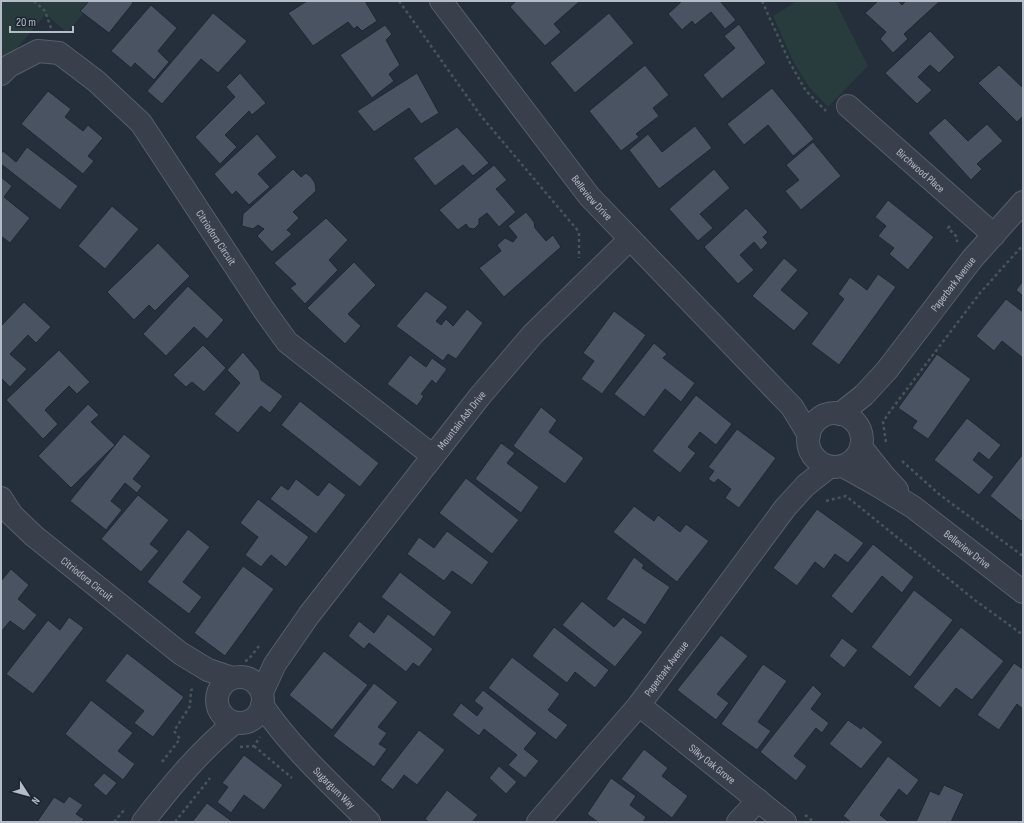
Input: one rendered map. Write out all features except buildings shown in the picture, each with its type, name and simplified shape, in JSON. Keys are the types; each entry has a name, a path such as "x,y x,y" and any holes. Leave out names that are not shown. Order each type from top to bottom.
{"street":[{"name":"Belleview Drive","path":"441,1 589,196 792,407 810,443"},
{"path":"1,74 9,66 38,51 58,53"},
{"name":"Citriodora Circuit","path":"58,53 96,81 141,123 264,310 287,342 433,456"},
{"name":"Birchwood Place","path":"848,106 994,234"},
{"name":"Paperbark Avenue","path":"833,414 864,395 887,370 972,259 1023,202"},
{"name":"Mountain Ash Drive","path":"251,688 275,664 309,615 480,396 533,334 630,239"},
{"name":"Paperbark Avenue","path":"860,438 870,401 887,370"},
{"name":"Belleview Drive","path":"763,377 799,403 833,414"},
{"path":"833,414 847,416 856,424 860,438 859,453 850,463 836,466 823,465 810,443 811,428 817,420 833,414"},
{"name":"Belleview Drive","path":"860,438 885,477 912,507"},
{"name":"Paperbark Avenue","path":"785,508 806,468 810,443"},
{"name":"Belleview Drive","path":"836,466 877,485 912,507 1023,592"},
{"name":"Paperbark Avenue","path":"538,822 639,705 785,508 806,485 836,466"},
{"name":"Citriodora Circuit","path":"1,498 12,515 34,536 180,653 208,670 251,688"},
{"name":"Citriodora Circuit","path":"180,653 236,716"},
{"path":"143,822 180,775 236,716 257,716 251,688 227,680 219,688 236,716"},
{"name":"Sugargum Way","path":"251,688 277,726 299,752 370,822"},
{"name":"Silky Oak Grove","path":"639,705 786,822"},
{"name":"Sugargum Way","path":"236,716 272,732 299,752"},
{"path":"738,822 758,800"}],"path":[{"path":"34,1 45,11 58,53"},
{"path":"399,1 481,116 579,232 580,262 592,275"},
{"path":"762,1 790,63 806,91 834,119 848,106"},
{"path":"886,448 883,422 888,414 980,293 1023,245"},
{"path":"898,458 940,495 1023,556"},
{"path":"826,501 846,496 976,601 1023,635"},
{"path":"234,748 254,746 236,716"},
{"path":"175,822 214,772"}],"shaded area":[{"path":"1,1 94,1 67,33 46,14 1,67"},
{"path":"797,1 835,1 868,66 828,107 809,87 794,63 773,16"}]}
